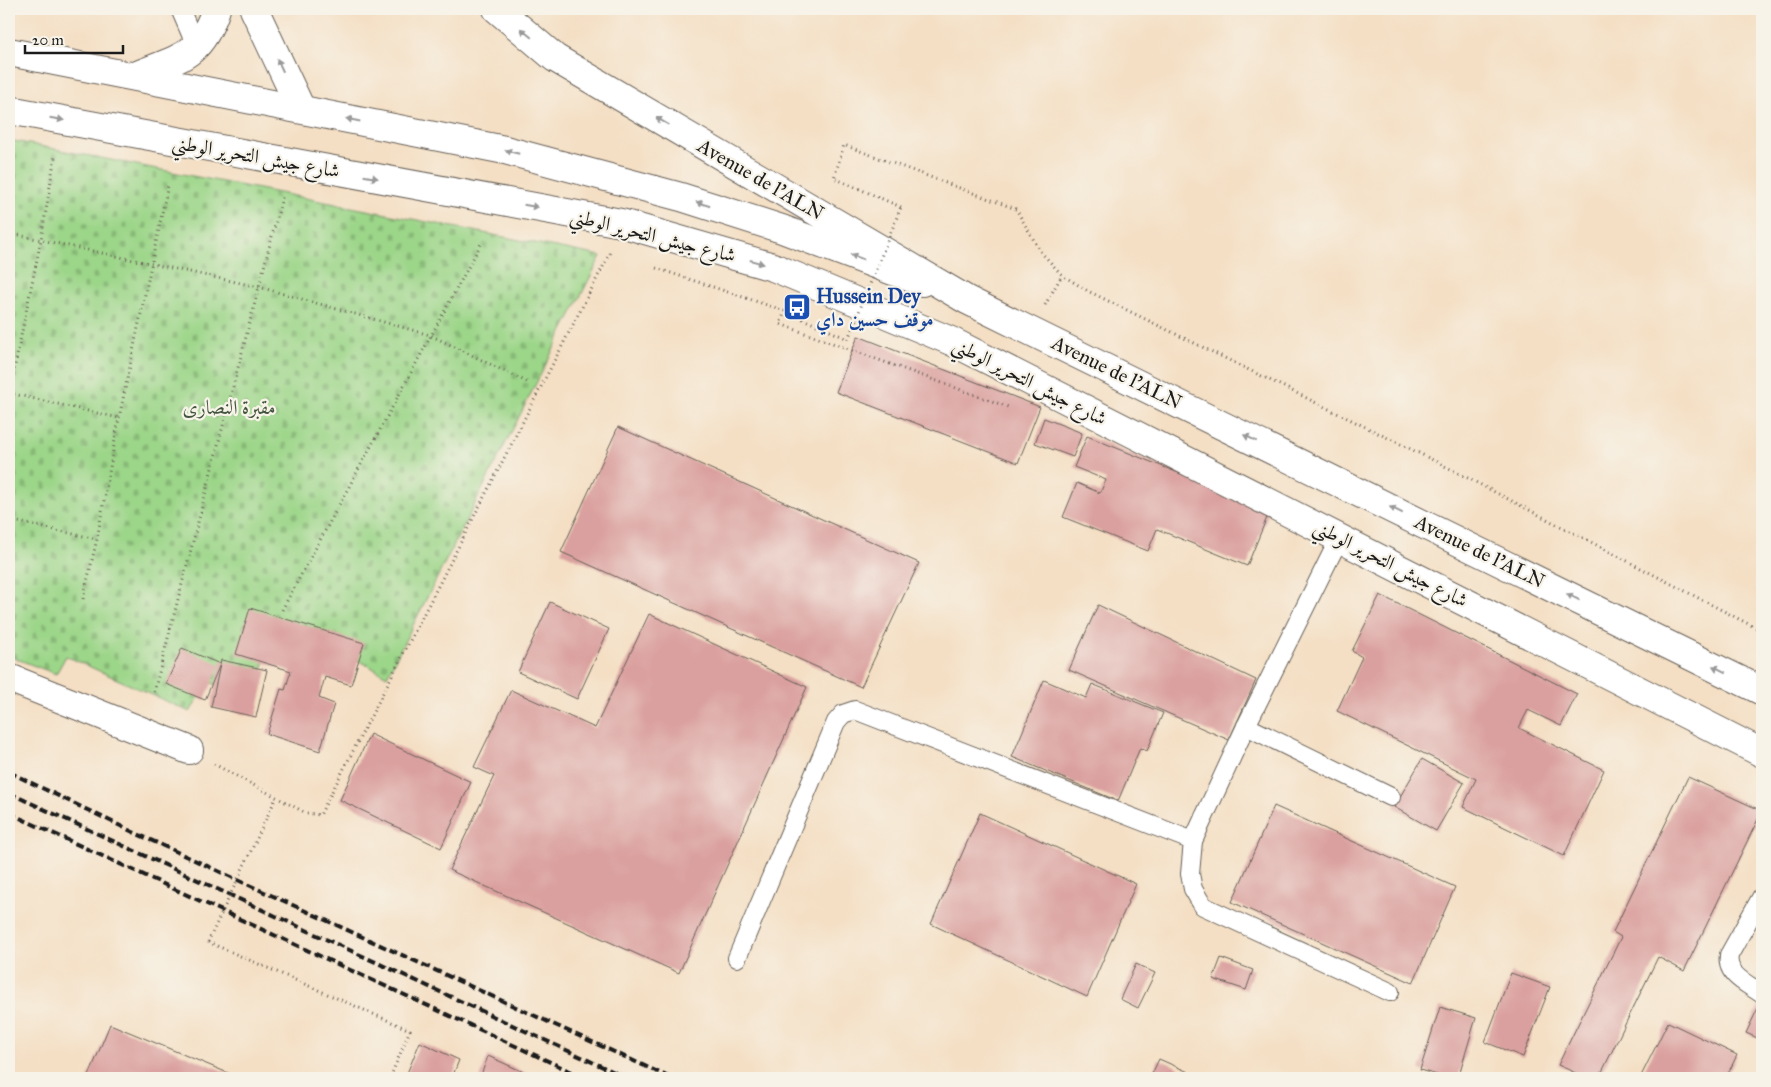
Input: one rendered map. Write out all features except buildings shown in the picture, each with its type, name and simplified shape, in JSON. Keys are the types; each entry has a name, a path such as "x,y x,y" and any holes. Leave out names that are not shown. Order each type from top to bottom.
{"main road":[{"path":"135,76 190,53 212,23 216,9"},
{"path":"254,9 301,109"},
{"name":"Avenue de l'ALN","path":"497,9 555,58 968,300 1762,691"},
{"path":"9,52 505,150 681,198 782,229 968,300"},
{"name":"شارع جيش التحرير الوطني","path":"9,110 621,223 773,267 952,341 1762,753"},
{"path":"9,678 190,750"}],"lane":[{"path":"180,9 196,46"},
{"path":"1340,537 1246,726 1193,840 1190,874 1193,889 1203,906 1390,992"},
{"path":"737,958 836,722 843,714 855,710 1193,840"},
{"path":"1246,726 1391,797"},
{"path":"1762,896 1729,955 1728,963 1737,977 1762,994"}],"path":[{"path":"647,264 785,312 848,339 901,207 834,178 844,145 1016,209 1040,251 1062,275 1088,291 1435,461 1762,631"},
{"path":"55,156 41,240 9,393 119,418"},
{"path":"83,599 98,539 119,418 168,185"},
{"path":"154,692 283,194"},
{"path":"9,233 259,286 430,335 527,382"},
{"path":"282,610 482,242"},
{"path":"190,750 306,813 320,815 610,252 619,255"},
{"path":"9,520 98,539"},
{"path":"276,798 208,942 410,1030 390,1078"}],"green space":[{"name":"مقبرة النصارى","path":"9,140 601,256 387,676 284,620 250,695 208,682 190,712 66,656 56,674 9,656"}],"railway":[{"path":"9,772 133,832 671,1078"},
{"path":"9,793 627,1078"},
{"path":"9,813 585,1078"}],"place":[{"name":"Hussein Dey موقف حسين داي","path":"797,307"}]}
